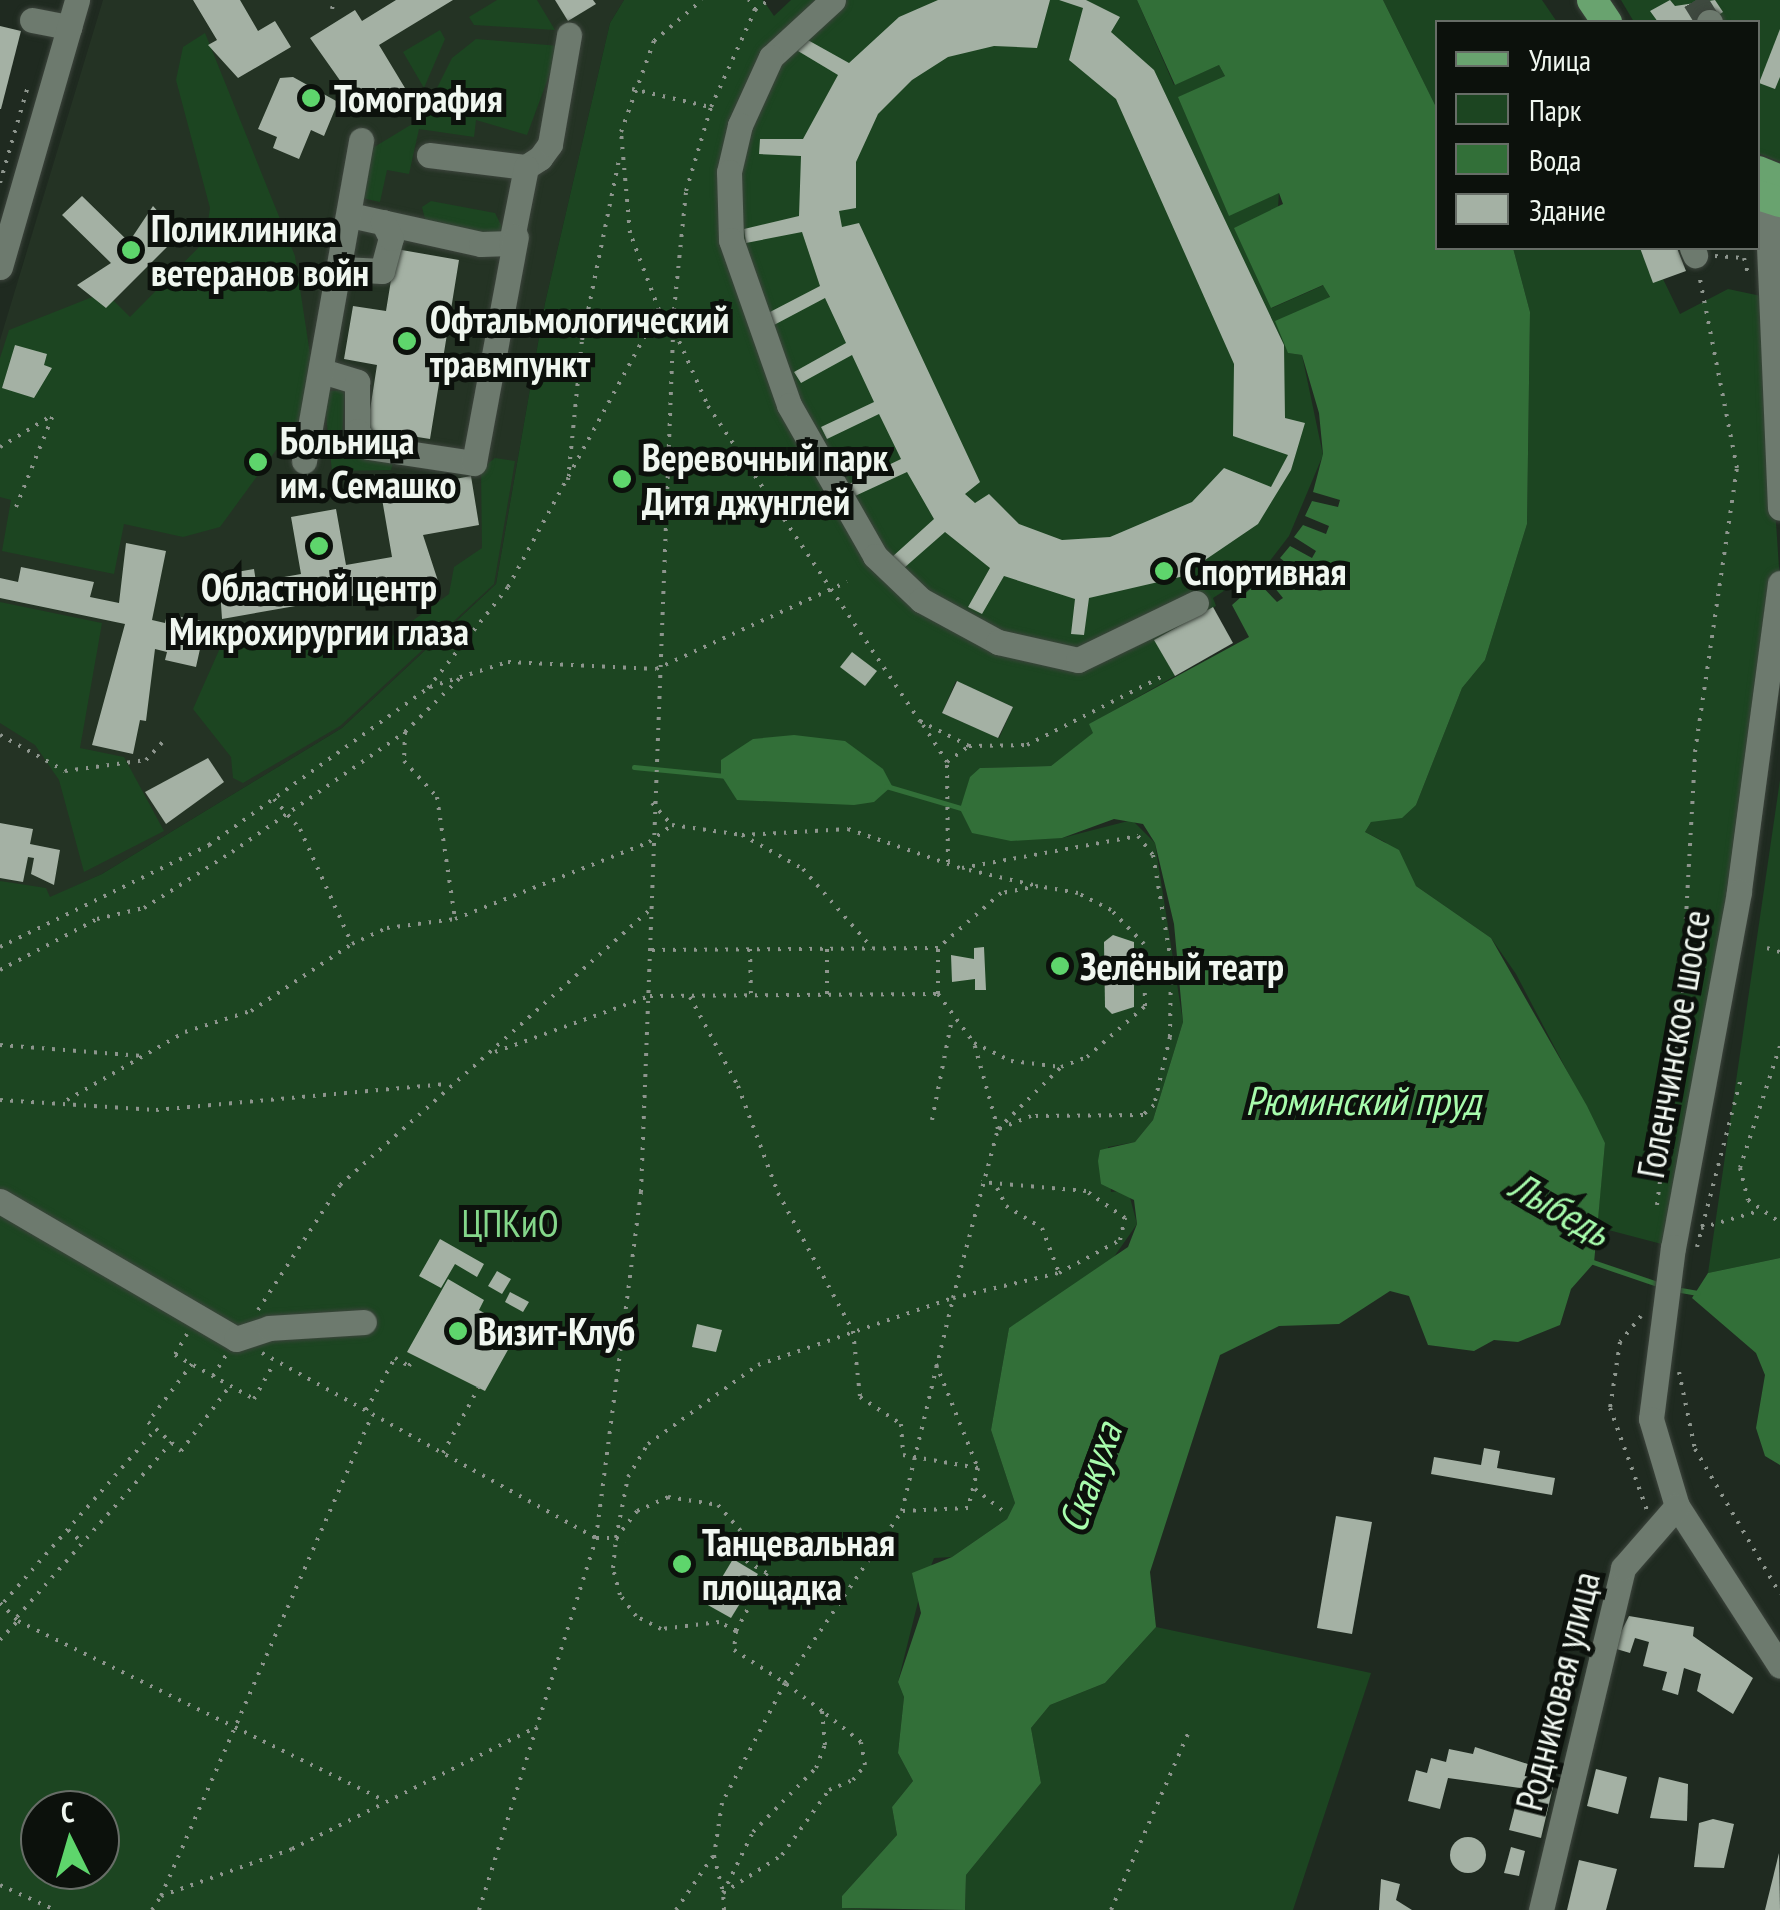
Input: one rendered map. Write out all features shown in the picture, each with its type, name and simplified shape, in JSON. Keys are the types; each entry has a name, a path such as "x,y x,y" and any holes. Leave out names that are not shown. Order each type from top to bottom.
{"street":[{"path":"0,267 12,183 52,132 77,0"},
{"path":"832,0 788,8 740,125 729,172 730,240 789,405 875,556 921,600 998,642 1078,660 1196,602"},
{"path":"32,20 69,28"},
{"path":"322,370 358,382 357,431 368,446 474,463 526,167 550,144 569,35"},
{"path":"304,460 342,268 361,140"},
{"path":"429,155 526,167"},
{"path":"1770,189 1780,508"},
{"path":"350,216 481,244 516,236"},
{"path":"342,268 382,271 391,238 383,222"},
{"path":"1771,301 1780,274"},
{"name":"Голенчинское шоссе","path":"1780,583 1742,874 1667,1288 1651,1420 1676,1506 1780,1666"},
{"path":"0,1201 236,1339 269,1328 364,1322"},
{"name":"Родниковая улица","path":"1541,1910 1623,1568 1676,1506"}],"path":[{"path":"332,8 334,0"},
{"path":"567,484 582,340 632,89 654,40 702,0"},
{"path":"749,0 755,10"},
{"path":"755,10 788,8"},
{"path":"479,1910 596,1538 641,1192 650,996 648,842 674,310 686,192 711,107 755,10"},
{"path":"632,89 711,107"},
{"path":"0,947 209,845 428,688 508,588 660,310 630,233 621,145"},
{"path":"1656,1218 1680,1024 1695,752 1738,468 1693,251 1744,258 1749,276"},
{"path":"660,310 674,310"},
{"path":"673,328 708,406 947,762 942,809 948,862"},
{"path":"0,447 53,415 16,507"},
{"path":"428,688 508,662 656,669 847,582"},
{"path":"920,721 969,746 1027,745 1165,674"},
{"path":"0,970 97,919 144,908 289,816 404,732 462,676"},
{"path":"404,732 404,761 437,797 455,919"},
{"path":"0,735 66,771 146,760 164,741"},
{"path":"947,762 969,746"},
{"path":"274,799 289,816 352,944"},
{"path":"650,801 672,824 742,836 848,829 962,868 1038,886 1110,910 1144,944 1145,1006 1087,1056 1061,1067 998,1129 978,1181 918,1462 902,1510 785,1682 722,1803 714,1856 724,1910"},
{"path":"67,1100 185,1032 251,1012 352,944 387,928 455,919 648,842 672,824"},
{"path":"742,836 803,869 872,949"},
{"path":"962,868 1138,836 1153,855 1164,898 1170,1037 1154,1106 1143,1115 1031,1116 998,1129"},
{"path":"650,950 938,948 1001,893 1038,886"},
{"path":"625,1542 596,1538 236,1339 340,1185 449,1084 495,1052 649,911"},
{"path":"938,948 938,994 952,1018 974,1042 1011,1062 1061,1067"},
{"path":"1768,948 1780,952"},
{"path":"750,949 750,995"},
{"path":"826,949 827,994"},
{"path":"495,1052 650,996 938,994"},
{"path":"689,995 738,1086 778,1192 853,1331 860,1397 900,1424 904,1456 918,1462 978,1468"},
{"path":"932,1120 952,1018"},
{"path":"974,1042 998,1129"},
{"path":"0,1045 148,1056"},
{"path":"1759,1212 1740,1168 1780,1046"},
{"path":"1693,1260 1740,1082"},
{"path":"0,1100 67,1100 156,1110 449,1084"},
{"path":"736,1631 719,1622 661,1629 636,1616 613,1568 628,1476 648,1444 758,1365 952,1298 1059,1273 1120,1240 1125,1218 1086,1190 998,1188 978,1181"},
{"path":"998,1188 1006,1206 1042,1228 1059,1273"},
{"path":"1701,1228 1759,1212 1780,1222"},
{"path":"196,1317 175,1355 230,1386 254,1399 275,1361"},
{"path":"366,1410 395,1358 409,1366 414,1356"},
{"path":"192,1364 148,1422 182,1451 230,1386"},
{"path":"902,1510 956,1514 974,1489 978,1468 936,1364"},
{"path":"1678,1369 1696,1449 1780,1594"},
{"path":"443,1452 479,1388"},
{"path":"152,1910 372,1414"},
{"path":"156,1429 1,1603 18,1619 384,1801"},
{"path":"0,1640 172,1442"},
{"path":"974,1489 1006,1514"},
{"path":"616,1538 637,1511 668,1497 718,1505 747,1538 746,1561 767,1573 736,1631 734,1650 785,1682 861,1742 865,1765 854,1780 829,1790 782,1856 723,1893"},
{"path":"68,1530 83,1543"},
{"path":"723,1893 753,1832 816,1768 824,1746 822,1711"},
{"path":"160,1896 292,1850 537,1727"},
{"path":"1111,1910 1188,1734"},
{"path":"676,1910 714,1856"},
{"path":"0,1886 55,1910"}],"shaded area":[{"name":"Больница им. Семашко","path":"103,0 624,0 610,23 545,303 496,584 342,728 102,874 0,921 0,340"}],"green space":[{"path":"497,0 537,0 555,30 474,25 469,17"},
{"name":"ЦПКиО","path":"624,0 763,0 774,16 791,0 1137,0 1174,85 1219,65 1225,76 1179,97 1229,215 1279,192 1272,308 1324,285 1330,298 1288,353 1302,355 1323,455 1289,536 1269,562 1213,598 1216,606 1155,640 1175,676 1090,724 1094,733 1051,766 980,768 1062,838 1132,820 1155,843 1183,1022 1153,1120 1135,1142 1108,1147 1111,1192 1128,1190 1137,1224 1109,1264 1009,1328 991,1430 1015,1503 1007,1519 952,1557 934,1558 919,1598 898,1682 904,1697 898,1753 913,1781 892,1807 897,1835 842,1896 843,1908 879,1910 0,1910 0,881 46,888 50,897 102,874 342,728 496,584 545,303 610,23","holes":["956,681 1013,707 999,738 942,713"]},
{"path":"1383,0 1542,0 1556,20 1435,20 1435,105"},
{"path":"1621,0 1780,0 1780,162 1760,154 1760,20 1633,20"},
{"path":"440,30 445,39 424,88 403,52"},
{"path":"205,33 295,256 314,380 308,428 282,442 220,527 183,537 124,524 114,574 2,551 11,500 0,497 0,358 9,330 105,292 130,317 205,241 210,208 176,80 183,47"},
{"path":"476,39 560,46 527,135 476,120 474,137 419,129 409,174 387,170 380,202 362,198 371,149 422,118 452,58"},
{"path":"431,201 495,213 504,231 497,239 427,227 422,207"},
{"path":"1514,250 1641,250 1653,282 1663,279 1680,314 1728,289 1761,296 1780,583 1673,1247 1597,1227 1605,1143 1516,974 1491,938 1416,886 1385,842 1365,832 1371,822 1416,805 1462,688 1485,660 1527,524 1530,312"},
{"path":"345,390 341,453 393,463 391,470 332,471 325,406 328,391"},
{"path":"495,458 515,461 494,584 340,726 243,783 233,778 231,757 193,709 220,648 319,626 374,649 449,594 454,567 482,548 481,469"},
{"path":"0,602 102,623 80,748 124,757 164,831 84,872 59,780 35,745 0,723"},
{"path":"1780,780 1780,1258 1708,1273"},
{"path":"1156,1627 1371,1673 1293,1910 965,1910 966,1875 1041,1783 1031,1728 1050,1705 1105,1683"}],"water":[{"name":"Рюминский пруд","path":"1137,0 1383,0 1435,105 1435,250 1514,250 1530,312 1527,524 1485,660 1462,688 1416,805 1402,818 1371,822 1365,832 1399,850 1416,886 1491,938 1587,1106 1605,1143 1594,1263 1571,1289 1560,1325 1518,1342 1494,1340 1474,1351 1428,1345 1409,1296 1390,1291 1339,1324 1279,1326 1220,1355 1150,1572 1156,1627 1105,1683 1050,1705 1031,1728 1041,1783 966,1875 965,1910 842,1908 842,1896 897,1835 892,1807 913,1781 898,1753 904,1697 898,1682 921,1613 912,1573 952,1557 1007,1519 1015,1503 991,1430 1009,1328 1128,1247 1137,1224 1134,1200 1101,1184 1100,1150 1135,1142 1153,1120 1183,1022 1174,924 1155,843 1143,824 1114,819 1062,838 1011,841 972,833 960,809 970,777 980,768 1051,766 1093,733 1089,724 1249,637 1232,605 1258,582 1277,602 1283,598 1266,577 1275,566 1296,581 1301,575 1280,558 1290,546 1312,558 1316,551 1294,537 1303,525 1326,534 1329,526 1305,516 1312,501 1338,507 1340,500 1313,492 1323,454 1319,413 1302,355 1288,353 1275,321 1330,297 1323,285 1271,308 1234,228 1283,204 1279,193 1229,216 1178,97 1225,76 1219,65 1175,85"},
{"path":"794,735 845,741 883,769 892,786 874,802 854,805 737,800 721,775 721,760 753,739"},
{"path":"1780,1258 1780,1465 1765,1456 1756,1428 1765,1375 1756,1353 1692,1298 1708,1273"}],"building":[{"path":"193,0 240,0 258,31 275,21 291,47 238,78 208,45 217,40"},
{"path":"396,0 453,0 379,45 405,88 363,113 310,38 355,10 362,21"},
{"path":"555,0 593,0 596,4 568,21"},
{"path":"938,0 1050,0 1037,48 994,46 948,57 912,80 878,114 856,162 856,208 839,211 842,227 859,223 980,482 965,494 975,503 989,494 1019,524 1062,540 1110,537 1192,502 1224,468 1271,487 1288,455 1233,436 1234,364 1116,99 1069,60 1083,8 1059,0 1086,0 1120,17 1111,32 1154,70 1284,345 1285,418 1305,423 1291,470 1258,524 1180,577 1089,598 1084,635 1071,634 1075,599 1004,576 982,614 968,607 990,568 945,532 904,568 892,557 934,519 907,472 855,496 849,484 901,459 879,414 827,439 821,427 874,402 852,355 801,383 794,372 846,343 825,298 774,325 768,313 820,286 802,232 746,243 744,229 799,216 801,156 759,154 760,139 803,139 838,75 798,51 806,39 849,63 899,17"},
{"path":"1670,0 1675,6 1715,0 1723,12 1711,20 1657,20 1650,11"},
{"path":"0,26 21,31 1,109 0,109"},
{"path":"1780,29 1780,77 1775,89 1760,80"},
{"path":"293,77 338,102 324,136 311,130 299,159 273,148 277,137 258,129 280,78"},
{"name":"Поликлиника ветеранов войн","path":"82,196 129,242 153,206 179,235 106,308 77,285 111,263 62,215"},
{"path":"396,249 459,260 430,439 367,429 377,365 344,359 353,306 386,311"},
{"path":"1641,250 1678,250 1686,271 1653,283"},
{"path":"15,345 47,354 44,365 52,368 34,398 2,388"},
{"name":"Областной центр Микрохирургии глаза","path":"471,476 479,525 423,535 438,581 222,619 219,575 254,569 256,582 301,574 291,517 336,509 346,565 392,557 381,493"},
{"path":"126,543 166,551 152,620 165,623 167,614 206,622 196,667 165,660 167,652 155,649 146,721 140,720 133,754 92,745 125,624 0,598 0,578 18,582 21,567 94,582 90,597 119,603"},
{"path":"1213,607 1233,643 1175,676 1154,640"},
{"path":"852,652 877,671 865,686 840,667"},
{"path":"957,681 1013,707 998,738 942,713"},
{"path":"208,758 224,782 166,824 145,792"},
{"path":"0,823 33,829 30,844 60,850 54,885 31,874 34,858 28,857 23,882 0,878"},
{"path":"1113,935 1134,942 1134,1007 1112,1014 1105,1007 1104,942"},
{"path":"984,947 986,990 975,990 975,979 952,982 951,955 974,959 974,948"},
{"path":"440,1239 484,1264 477,1277 455,1264 441,1288 419,1276"},
{"path":"497,1271 511,1279 502,1294 488,1286"},
{"name":"Визит-Клуб","path":"448,1279 484,1300 479,1310 502,1323 493,1339 509,1348 485,1391 407,1352"},
{"path":"510,1292 529,1302 523,1312 505,1302"},
{"path":"697,1324 722,1330 716,1352 692,1347"},
{"path":"1484,1448 1500,1451 1497,1468 1555,1478 1552,1495 1431,1474 1434,1457 1481,1465"},
{"path":"1336,1516 1372,1522 1352,1634 1317,1628"},
{"path":"733,1559 758,1574 731,1618 706,1604"},
{"path":"1629,1616 1694,1627 1693,1636 1753,1678 1733,1714 1697,1691 1701,1674 1684,1668 1678,1695 1662,1690 1667,1672 1643,1666 1649,1642 1635,1638 1630,1653 1613,1648"},
{"path":"1475,1747 1543,1769 1539,1784 1553,1787 1541,1838 1509,1830 1520,1788 1448,1778 1440,1809 1408,1801 1416,1770 1427,1773 1431,1758 1446,1762 1449,1749 1473,1754"},
{"path":"1596,1769 1627,1777 1618,1814 1587,1806"},
{"path":"1659,1777 1688,1784 1687,1821 1650,1818"},
{"path":"1713,1819 1734,1824 1724,1868 1694,1867 1699,1823"},
{"path":"1468,1837 1481,1842 1486,1855 1481,1868 1468,1873 1455,1868 1450,1855 1455,1842"},
{"path":"1511,1847 1525,1851 1519,1876 1504,1873"},
{"path":"1779,1853 1780,1910 1765,1910"},
{"path":"1579,1860 1617,1869 1606,1910 1567,1910"},
{"path":"1381,1879 1400,1884 1396,1900 1412,1910 1379,1910"}],"waterway":[{"path":"634,767 725,776"},
{"path":"886,786 964,809"},
{"name":"Лыбедь","path":"1590,1261 1660,1285"},
{"name":"Лыбедь","path":"1675,1289 1698,1293"}],"tunnel":[{"path":"1695,0 1708,20"}],"place":[{"name":"Томография","path":"311,98"},
{"name":"Поликлиника ветеранов войн","path":"131,250"},
{"name":"Офтальмологический травмпункт","path":"407,341"},
{"name":"Больница им. Семашко","path":"258,462"},
{"name":"Веревочный парк Дитя джунглей","path":"622,479"},
{"name":"Областной центр Микрохирургии глаза","path":"319,546"},
{"name":"Спортивная","path":"1164,571"},
{"name":"Зелёный театр","path":"1060,966"},
{"name":"Визит-Клуб","path":"458,1331"},
{"name":"Танцевальная площадка","path":"682,1564"}],"water label":[{"name":"Скакуха","path":"1089,1477"}]}
